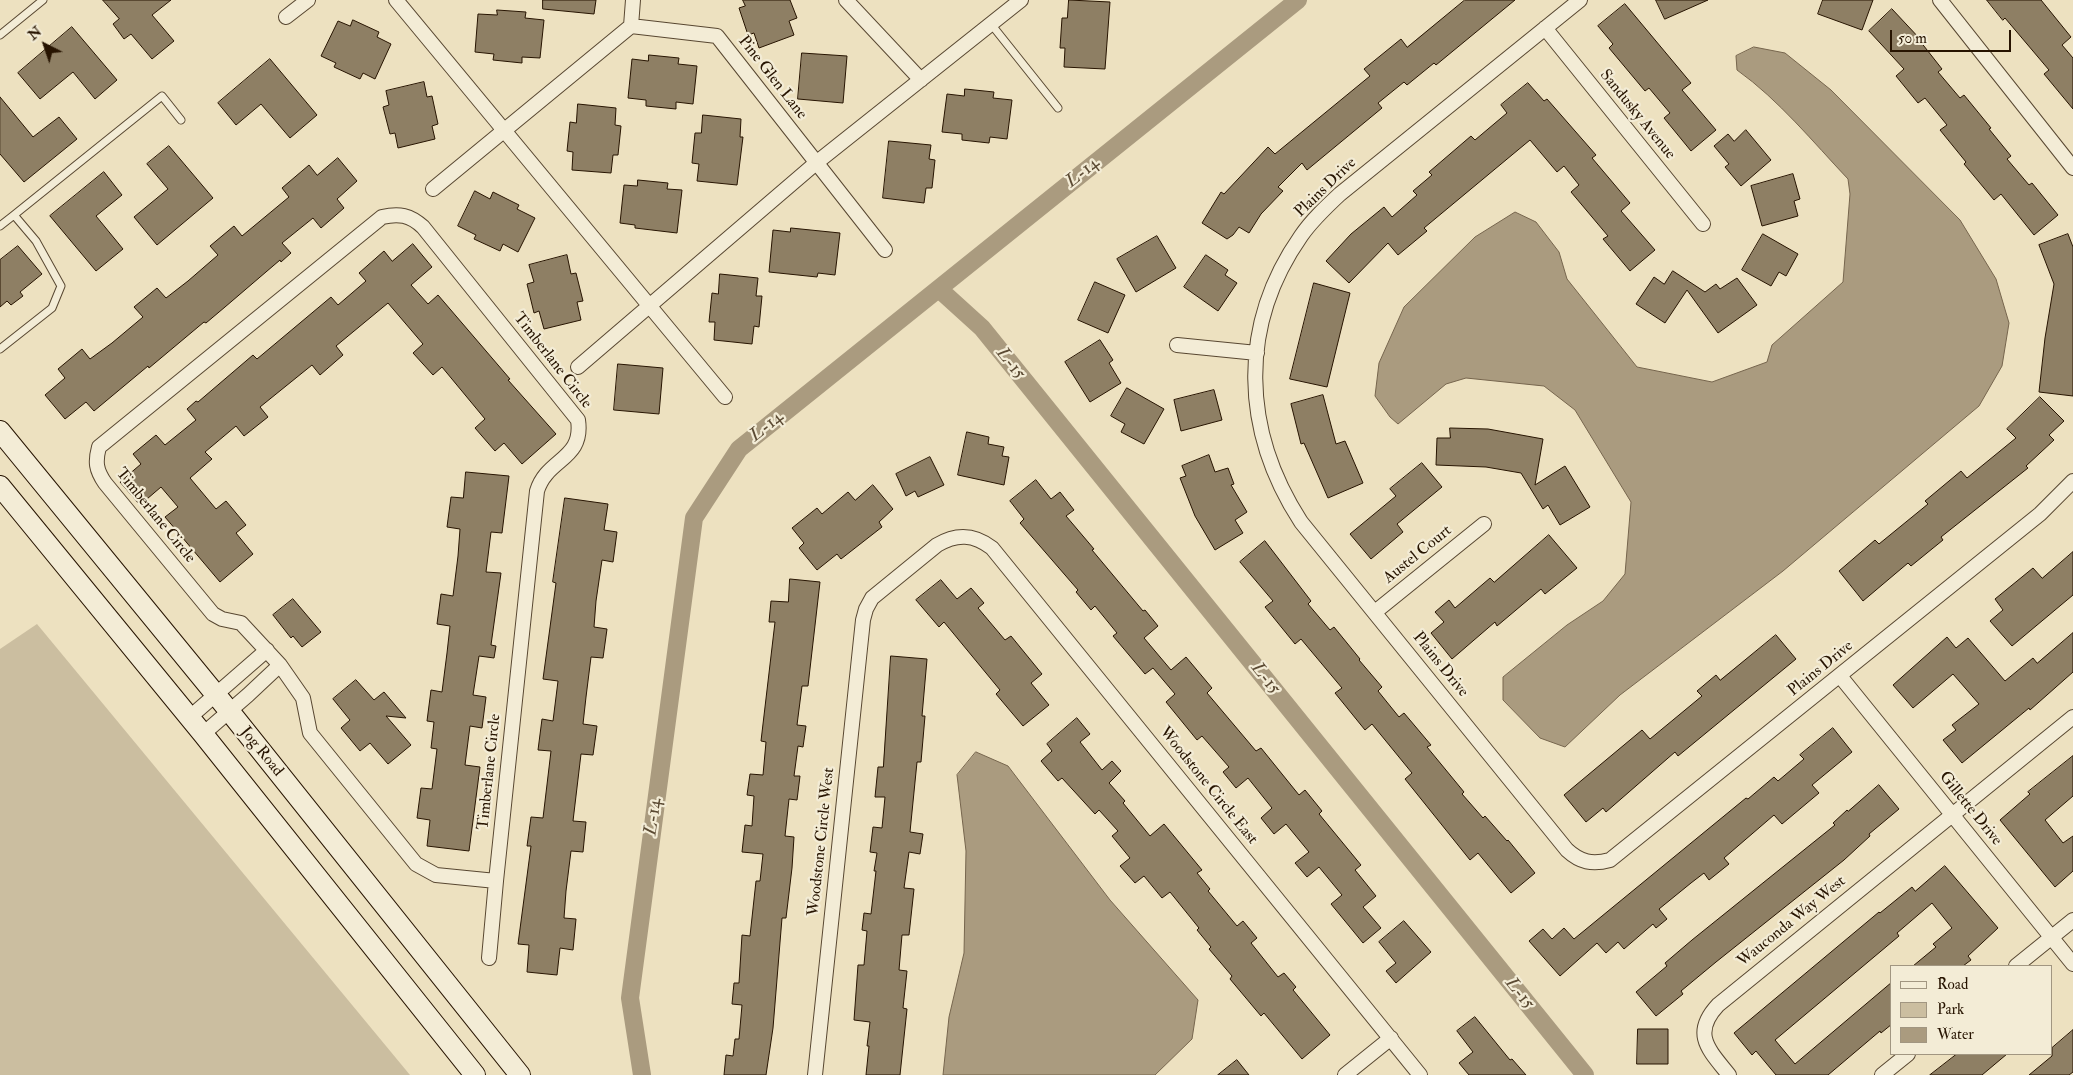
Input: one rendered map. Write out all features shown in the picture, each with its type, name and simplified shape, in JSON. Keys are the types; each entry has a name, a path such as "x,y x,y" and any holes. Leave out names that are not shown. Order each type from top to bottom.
{"main road":[{"name":"Jog Road","path":"0,431 230,712 520,1075"},
{"name":"Jog Road","path":"0,486 203,734 475,1075"}],"street":[{"path":"286,17 308,0"},
{"path":"396,0 724,398"},
{"path":"433,189 631,26 633,0"},
{"path":"846,0 921,80"},
{"path":"578,367 816,163 1021,0"},
{"name":"Plains Drive","path":"1580,0 1340,194 1316,218 1283,265 1270,296 1260,329 1256,353 1256,406 1263,440 1274,472 1301,522 1567,850 1576,858 1586,862 1598,863 1610,860 2040,514 2073,481"},
{"path":"1940,0 2073,168"},
{"name":"Pine Glen Lane","path":"631,26 717,36 885,250"},
{"name":"Sandusky Avenue","path":"1545,28 1703,224"},
{"name":"Timberlane Circle","path":"393,214 404,215 422,227 578,420 580,432 577,444 570,453 540,480 537,491 496,882 436,875 416,864 310,733 303,698 280,665 241,623 222,619 213,614 98,474 96,462 99,447 382,217 393,214"},
{"path":"1177,345 1256,353"},
{"name":"Austel Court","path":"1375,612 1484,524"},
{"name":"Woodstone Circle West","path":"815,1075 865,612 872,598 937,545 946,539 958,536"},
{"name":"Woodstone Circle East","path":"958,536 976,538 992,548 1420,1075"},
{"path":"190,718 267,650"},
{"path":"203,734 230,712 280,665"},
{"name":"Gillette Drive","path":"1840,676 2073,964"},
{"name":"Wauconda Way West","path":"1729,1075 1707,1047 1705,1030 1710,1013 2073,717"},
{"path":"490,958 496,882"},
{"path":"2017,965 2073,920"},
{"path":"1345,1075 1391,1038"},
{"path":"1882,1075 1907,1055"}],"lane":[{"path":"0,35 43,0"},
{"path":"991,24 1058,108"},
{"path":"0,226 162,96 181,120"},
{"path":"0,349 52,308 62,286 36,241 14,215"}],"green space":[{"path":"37,624 410,1075 0,1075 0,649"}],"water":[{"path":"1754,47 1785,53 1831,90 1960,220 1996,279 2009,323 2002,366 1979,406 1783,571 1620,695 1565,747 1540,738 1503,700 1503,677 1567,625 1603,601 1625,574 1631,502 1575,410 1544,386 1466,378 1446,384 1398,424 1390,417 1375,396 1379,363 1404,307 1475,237 1515,212 1536,222 1559,252 1567,279 1637,367 1712,382 1767,362 1772,345 1843,282 1850,194 1848,179 1809,136 1767,94 1737,70 1736,56"},
{"path":"976,752 1008,766 1110,900 1198,1000 1192,1039 1155,1075 943,1075 949,1017 964,953 966,851 957,775"}],"building":[{"path":"103,0 171,0 152,15 174,41 152,59 131,34 124,39 113,24 119,19"},
{"path":"543,0 596,0 594,14 543,9"},
{"path":"743,0 790,0 797,18 789,21 794,35 759,48 754,33 748,35 739,8 745,6"},
{"path":"1069,0 1110,2 1105,69 1064,67 1065,48 1060,48 1062,18 1067,18"},
{"path":"1465,0 1515,0 1436,65 1434,63 1407,85 1404,82 1378,103 1382,108 1307,170 1302,163 1278,187 1283,191 1261,214 1249,233 1239,227 1227,239 1202,223 1221,192 1224,194 1268,147 1275,154 1370,76 1364,69 1401,39 1407,47"},
{"path":"1656,0 1708,0 1665,19"},
{"path":"1823,0 1873,0 1862,30 1818,14"},
{"path":"1987,0 2041,0 2071,37 2062,45 2073,58 2073,109 2044,74 2049,70 2005,18 2003,20"},
{"path":"1625,4 1691,83 1682,90 1716,130 1691,151 1664,118 1670,113 1649,88 1645,91 1609,48 1613,44 1598,26"},
{"path":"1892,9 1921,40 1942,69 1938,72 1960,98 1964,95 1991,128 1989,129 2011,156 2007,159 2029,185 2032,183 2058,215 2034,235 2001,194 1994,200 1964,164 1966,162 1940,130 1947,125 1925,98 1918,103 1896,76 1904,69 1869,31"},
{"path":"497,10 526,12 525,18 544,20 540,58 522,57 522,63 493,60 494,54 475,52 478,14 497,15"},
{"path":"353,20 379,32 377,37 391,44 375,79 363,73 360,79 334,67 336,63 321,56 338,21 350,26"},
{"path":"72,27 117,80 95,99 73,72 40,99 18,73"},
{"path":"802,53 847,56 843,103 798,99"},
{"path":"649,55 679,58 678,64 697,66 693,104 676,102 676,109 646,106 646,100 628,98 632,59 648,61"},
{"path":"270,59 317,115 290,138 261,104 236,125 218,103"},
{"path":"424,82 427,97 432,96 438,124 432,126 435,139 398,148 395,133 390,134 383,107 389,105 386,91"},
{"path":"1528,83 1544,101 1547,99 1596,155 1592,158 1630,203 1621,211 1655,250 1630,271 1603,239 1608,236 1571,192 1579,185 1564,166 1557,172 1530,140 1424,228 1427,231 1398,255 1388,243 1349,283 1326,261 1351,234 1384,207 1392,217 1417,195 1413,191 1432,175 1429,172 1471,136 1475,140 1507,113 1501,105"},
{"path":"965,89 994,92 993,98 1012,100 1007,139 990,137 989,143 962,140 962,134 942,132 947,94 964,96"},
{"path":"0,97 33,137 59,117 77,139 24,182 0,154"},
{"path":"578,104 616,108 615,125 621,126 618,155 613,155 611,173 572,170 573,152 567,151 570,122 576,123"},
{"path":"703,115 741,119 740,137 743,137 737,185 697,181 699,164 692,163 695,133 701,133"},
{"path":"1746,130 1771,160 1741,186 1725,167 1729,164 1714,146 1728,134 1734,141"},
{"path":"889,141 931,145 929,159 935,160 932,188 926,188 924,203 883,198"},
{"path":"169,146 213,198 157,245 134,217 168,189 147,164"},
{"path":"338,158 357,181 337,199 344,208 321,228 313,218 282,243 291,253 281,262 280,260 206,323 204,322 149,368 148,366 94,411 86,402 65,419 45,395 65,378 58,369 82,349 90,359 112,343 143,317 134,307 157,288 166,298 188,281 218,255 210,246 234,226 242,236 289,197 282,188 309,165 317,175"},
{"path":"104,172 122,195 96,216 123,249 96,271 50,216"},
{"path":"1793,174 1800,199 1794,201 1798,216 1762,226 1751,186"},
{"path":"638,180 668,183 667,189 682,190 677,233 635,228 635,225 620,223 624,185 637,186"},
{"path":"475,191 490,199 493,192 519,205 517,209 535,218 518,252 503,244 500,251 474,239 476,235 458,226"},
{"path":"791,228 840,233 835,275 818,273 817,277 769,272 773,230 790,232"},
{"path":"1763,234 1798,254 1786,276 1779,272 1771,286 1742,270"},
{"path":"2068,234 2073,247 2073,396 2039,392 2054,284 2039,245"},
{"path":"1157,236 1176,268 1136,292 1117,259"},
{"path":"413,244 432,267 411,285 428,304 438,295 510,379 508,380 556,434 522,464 504,443 495,451 475,428 485,419 442,367 433,375 413,353 423,344 388,303 336,346 343,355 320,375 312,365 260,407 268,417 244,436 236,426 205,452 212,459 190,478 216,509 226,501 246,525 236,533 253,554 220,582 165,517 178,507 161,487 140,505 120,482 141,464 133,454 156,435 165,445 196,420 187,409 196,401 198,402 253,355 257,359 331,297 338,305 366,281 359,273 384,251 392,261"},
{"path":"18,246 42,274 20,292 23,296 11,305 7,301 0,307 0,260"},
{"path":"567,255 571,274 576,273 583,301 577,302 581,320 544,329 539,311 534,313 527,284 534,282 529,265"},
{"path":"1206,255 1228,270 1225,275 1237,283 1218,311 1184,287"},
{"path":"1673,271 1705,292 1716,284 1720,289 1737,278 1757,305 1718,333 1687,290 1665,323 1636,304 1654,277 1664,284"},
{"path":"720,274 758,278 756,296 762,296 759,327 754,326 752,344 714,340 715,322 709,322 712,293 718,294"},
{"path":"1095,282 1125,295 1108,333 1078,320"},
{"path":"1314,283 1350,293 1327,387 1290,379"},
{"path":"1100,340 1113,360 1109,363 1121,383 1090,402 1065,362"},
{"path":"618,364 663,368 659,414 614,410"},
{"path":"1127,388 1164,409 1144,444 1121,432 1125,424 1111,416"},
{"path":"1214,390 1222,420 1181,431 1174,400"},
{"path":"1323,395 1336,444 1345,441 1363,483 1328,498 1304,443 1301,444 1291,404"},
{"path":"2040,397 2064,421 2049,435 2054,440 2026,466 2028,468 1941,537 1943,540 1911,566 1908,563 1863,601 1839,571 1875,540 1879,544 1928,504 1925,501 1961,471 1967,478 2016,438 2007,429"},
{"path":"1450,428 1488,429 1543,439 1535,485 1565,466 1590,507 1560,525 1548,505 1543,509 1521,473 1486,467 1436,465 1437,438 1450,438"},
{"path":"967,432 989,437 988,444 1004,447 1002,456 1009,457 1004,485 958,475"},
{"path":"1209,455 1215,472 1228,468 1234,484 1231,485 1247,512 1235,520 1243,533 1215,550 1195,516 1180,478 1186,476 1182,466"},
{"path":"930,457 944,485 918,497 915,491 906,496 896,474"},
{"path":"1422,463 1442,487 1397,524 1403,532 1371,559 1350,534 1396,496 1390,489"},
{"path":"466,472 509,476 502,533 491,532 486,572 501,573 491,645 496,646 494,658 479,656 473,695 486,697 482,728 470,726 465,765 480,767 469,851 427,846 430,820 417,818 421,788 432,789 437,749 431,748 434,722 427,721 431,690 442,692 450,626 437,624 441,594 453,596 458,556 460,529 447,527 451,497 463,498"},
{"path":"1036,480 1051,499 1060,492 1074,510 1066,516 1143,611 1145,610 1158,626 1144,638 1171,670 1186,657 1212,688 1207,693 1256,751 1261,748 1299,795 1305,790 1322,811 1319,814 1361,865 1355,870 1376,896 1363,907 1381,928 1363,943 1331,904 1342,895 1319,867 1307,877 1295,863 1309,852 1286,824 1274,834 1261,818 1272,808 1248,778 1236,788 1223,772 1229,767 1202,736 1197,740 1166,702 1175,694 1153,668 1145,674 1113,636 1117,633 1095,606 1091,610 1076,592 1078,590 1020,523 1024,519 1010,501"},
{"path":"873,485 893,509 879,522 882,527 841,559 837,554 817,570 799,548 804,543 792,528 817,508 822,514 848,492 855,500"},
{"path":"565,498 608,504 604,530 617,532 613,562 602,560 594,627 607,629 603,658 591,657 583,724 597,726 593,755 581,754 573,821 586,822 583,852 571,851 566,891 564,918 576,919 573,950 560,948 557,975 527,972 529,945 518,944 531,846 527,846 531,817 543,818 551,751 538,750 542,719 553,721 558,681 543,679 556,583 553,582"},
{"path":"1549,535 1577,568 1545,594 1541,589 1497,626 1495,622 1452,659 1431,633 1444,622 1435,612 1449,600 1455,608 1490,578 1494,582"},
{"path":"1265,541 1311,601 1308,604 1330,630 1334,627 1382,687 1378,691 1399,717 1404,713 1431,745 1427,747 1464,792 1462,794 1483,818 1485,816 1508,840 1535,873 1511,893 1478,853 1470,860 1405,779 1412,773 1372,724 1365,730 1335,693 1342,688 1301,639 1295,644 1265,607 1273,601 1240,562"},
{"path":"2073,552 2073,595 2012,646 1990,621 2003,610 1995,599 2033,568 2042,578"},
{"path":"790,579 820,582 808,686 802,686 797,725 806,726 803,747 798,746 794,776 800,776 797,800 789,799 785,836 794,837 786,918 782,918 773,1028 766,1075 724,1075 726,1055 733,1056 735,1039 739,1039 742,1005 732,1004 734,983 739,983 742,935 750,936 756,881 760,881 763,854 742,852 745,825 752,826 754,796 747,795 750,774 763,775 766,742 761,741 775,622 769,622 771,601 788,602"},
{"path":"941,580 957,599 971,588 984,603 978,608 1005,640 1011,636 1042,674 1031,683 1049,705 1023,726 996,694 1000,690 944,622 939,627 916,600"},
{"path":"293,599 321,632 302,647 293,636 291,638 273,615"},
{"path":"2073,633 2073,672 2030,710 2029,708 1962,763 1943,740 1956,730 1952,725 1979,704 1953,674 1913,708 1893,685 1947,637 1956,648 1968,638 2005,681 2033,658 2037,663"},
{"path":"1776,635 1796,659 1678,756 1675,752 1606,812 1603,808 1586,822 1564,795 1642,730 1650,739 1702,696 1697,691 1716,675 1720,680"},
{"path":"891,656 927,659 922,716 925,716 921,762 917,762 910,832 923,834 920,854 909,852 904,888 914,889 909,935 902,935 899,970 907,971 903,1008 907,1009 900,1075 866,1075 870,1022 854,1020 858,965 864,965 867,931 862,930 864,913 871,914 876,871 874,871 877,853 870,852 873,827 882,828 885,797 875,797 878,767 883,767"},
{"path":"356,680 374,700 384,692 406,718 386,716 411,745 388,764 370,743 360,751 341,728 350,720 333,699"},
{"path":"1077,718 1090,734 1080,742 1102,770 1112,761 1121,771 1109,783 1125,801 1123,803 1150,836 1164,824 1202,870 1197,873 1210,889 1208,891 1237,926 1243,921 1257,938 1251,943 1278,977 1284,973 1296,987 1293,990 1330,1035 1302,1059 1264,1013 1261,1016 1230,979 1232,976 1209,949 1211,947 1197,930 1199,928 1170,892 1162,898 1144,876 1135,883 1120,866 1130,858 1112,836 1118,831 1099,810 1095,814 1062,778 1058,781 1041,761 1052,751 1047,744"},
{"path":"1833,728 1852,752 1812,785 1819,793 1782,824 1774,815 1724,858 1729,864 1709,880 1704,873 1659,909 1667,919 1656,928 1653,924 1624,949 1618,942 1606,953 1597,943 1560,976 1529,941 1543,929 1552,939 1564,928 1574,939 1746,798 1748,799 1774,777 1778,781 1804,759 1800,755"},
{"path":"2073,756 2073,796 2045,820 2063,843 2073,836 2073,871 2055,887 2000,820 2030,794 2028,792"},
{"path":"1879,785 1899,809 1869,834 1870,836 1844,860 1681,991 1683,994 1656,1016 1636,992 1667,966 1665,963 1692,940 1835,825 1833,823 1847,810"},
{"path":"1945,866 1998,928 1968,956 1971,960 1964,965 1914,965 1936,947 1933,944 1952,928 1932,903 1897,933 1899,936 1775,1040 1795,1064 1890,984 1890,1026 1881,1033 1880,1031 1828,1075 1776,1075 1756,1051 1752,1055 1734,1033 1879,912 1912,887 1915,891"},
{"path":"1404,921 1431,952 1396,983 1386,971 1396,963 1379,942"},
{"path":"1475,1017 1510,1060 1512,1059 1526,1075 1469,1075 1459,1063 1473,1052 1457,1031"},
{"path":"1638,1029 1668,1029 1668,1064 1637,1064"},
{"path":"2073,1030 2073,1072 2069,1075 2029,1075 2053,1055 2053,1047"},
{"path":"1956,1055 2006,1055 1982,1075 1930,1075"},
{"path":"1237,1060 1249,1075 1218,1075"}],"waterway":[{"name":"L-14","path":"642,1075 630,998 694,518 739,449 1298,0"},
{"name":"L-15","path":"939,289 982,328 1585,1075"}]}
